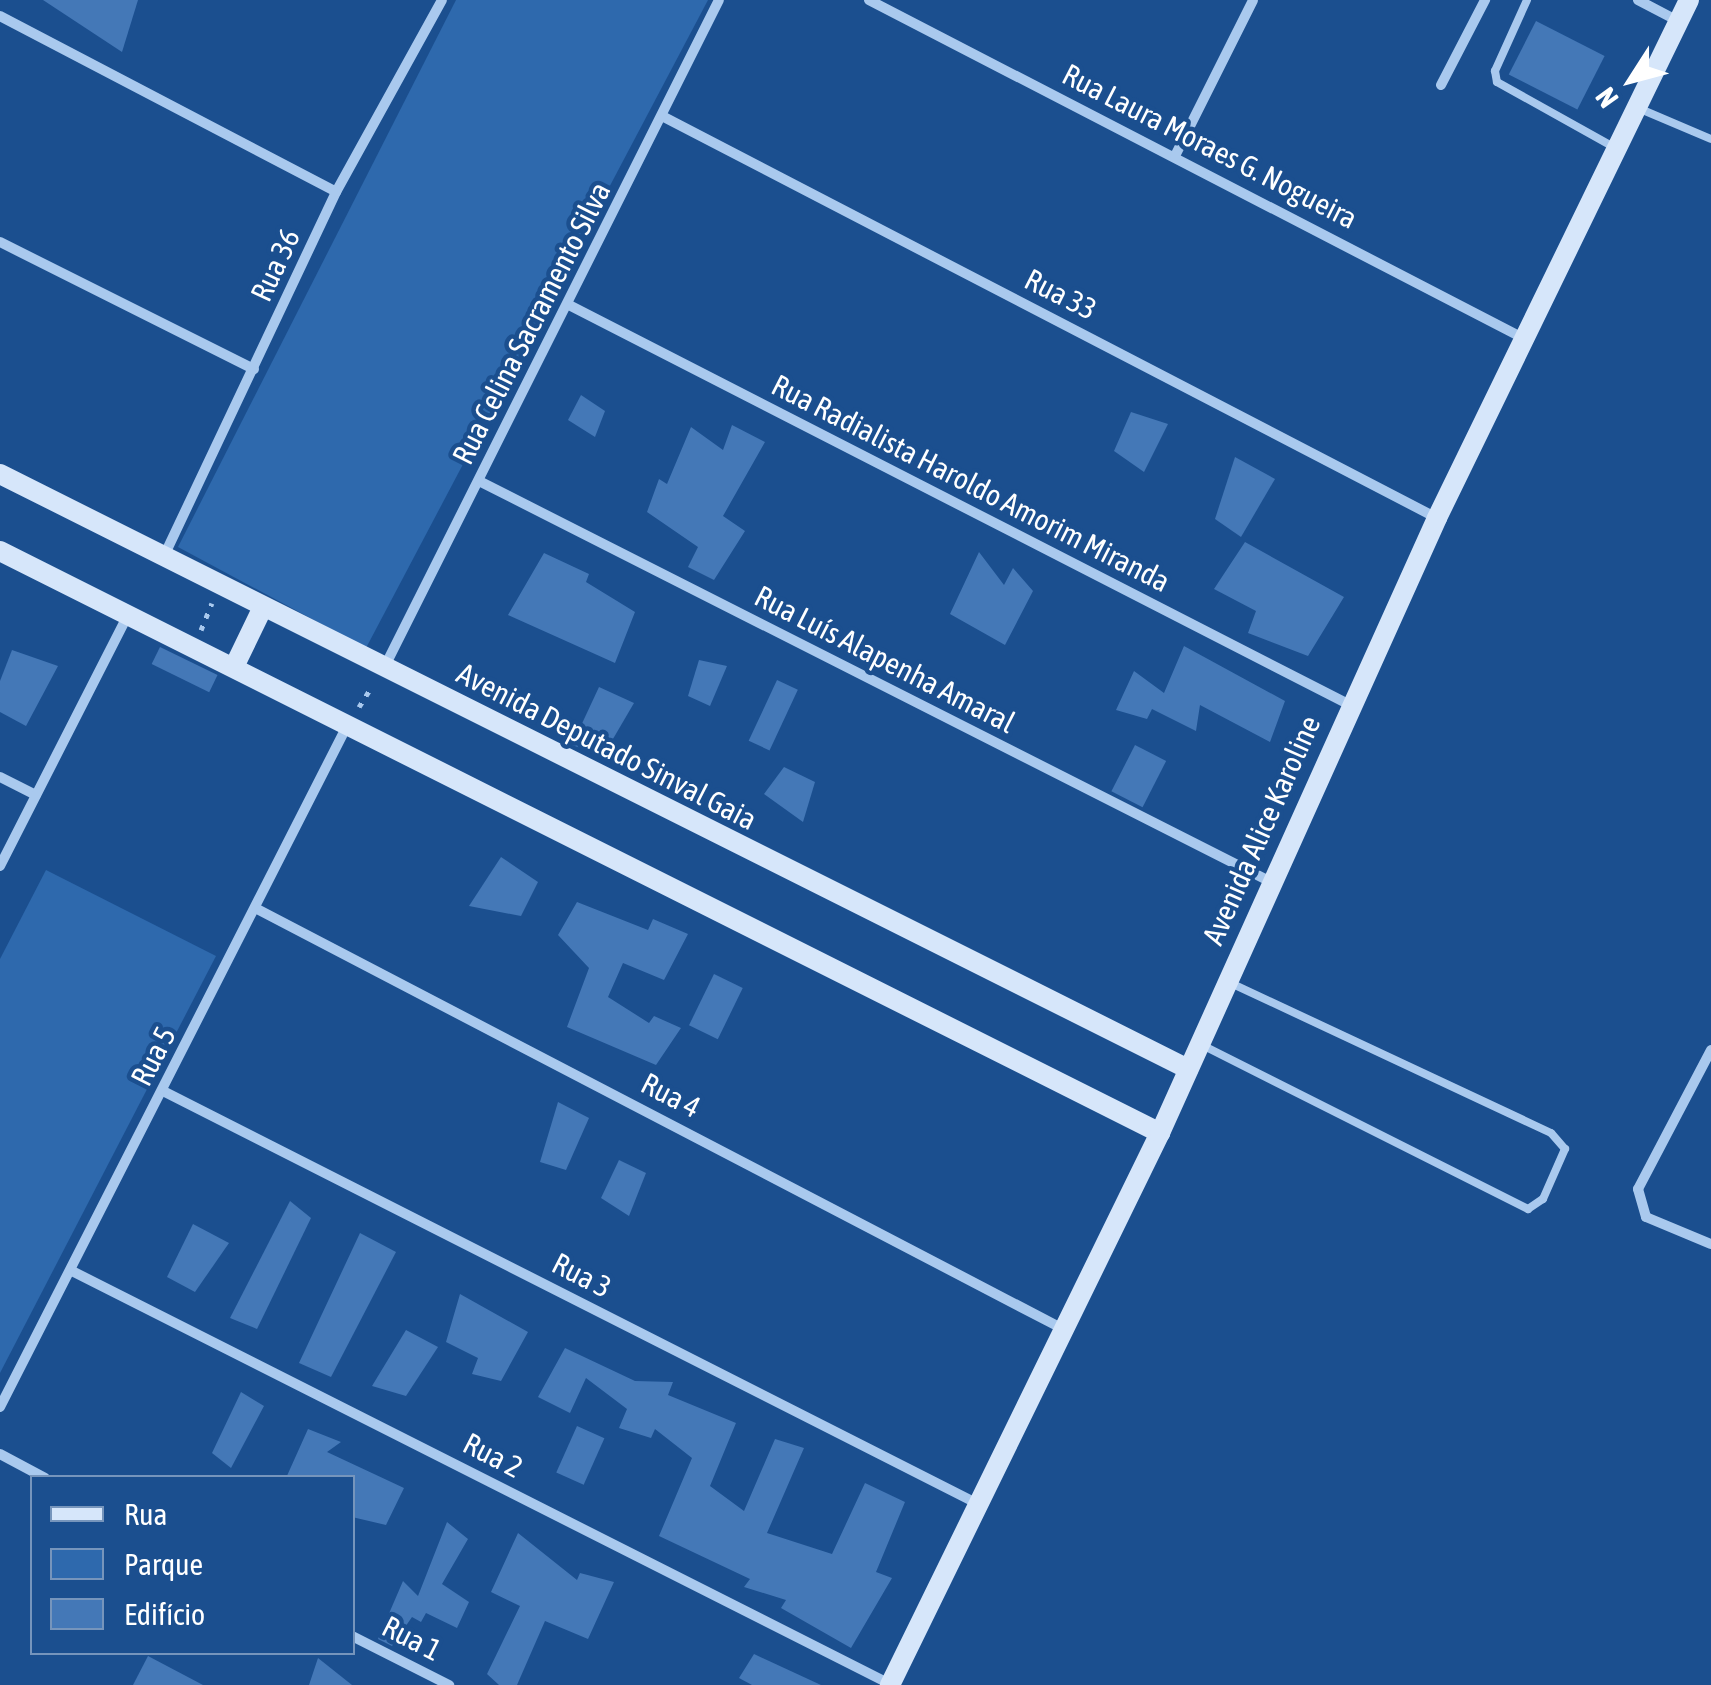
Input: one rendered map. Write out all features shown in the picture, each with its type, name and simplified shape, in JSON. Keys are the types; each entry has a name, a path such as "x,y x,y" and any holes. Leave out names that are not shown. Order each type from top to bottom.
{"street":[{"name":"Rua Celina Sacramento Silva","path":"384,668 719,0"},
{"name":"Rua Laura Moraes G. Nogueira","path":"869,0 1526,340"},
{"path":"1175,156 1253,0"},
{"path":"1441,84 1485,0"},
{"path":"1638,0 1679,22"},
{"name":"Avenida Alice Karoline","path":"890,1685 1160,1133 1350,704 1689,0"},
{"name":"Rua 36","path":"164,556 336,192 437,2"},
{"path":"0,16 336,192"},
{"name":"Rua 33","path":"662,116 1437,518"},
{"path":"0,242 254,370"},
{"name":"Rua Radialista Haroldo Amorim Miranda","path":"569,305 1350,704"},
{"name":"Avenida Deputado Sinval Gaia","path":"0,474 1188,1069"},
{"name":"Rua Luís Alapenha Amaral","path":"479,482 1269,881"},
{"path":"0,550 1160,1133"},
{"path":"234,666 263,606"},
{"path":"0,866 128,615"},
{"name":"Rua 5","path":"0,1407 347,726"},
{"path":"0,777 36,795"},
{"name":"Rua 4","path":"255,908 1063,1329"},
{"path":"1711,1050 1638,1189 1646,1217 1711,1244"},
{"name":"Rua 3","path":"164,1091 979,1504"},
{"name":"Rua 2","path":"72,1270 890,1685"},
{"path":"0,1454 39,1475"},
{"name":"Rua 1","path":"355,1638 449,1685"}],"lane":[{"path":"1527,0 1495,71 1497,82 1618,149"},
{"path":"1638,108 1711,139"},
{"path":"1200,1044 1528,1209 1542,1199 1566,1149 1551,1133 1226,982"}],"path":[{"path":"194,647 220,585"},
{"path":"347,726 384,668"}],"green space":[{"path":"456,0 708,0 366,648 178,547"},
{"path":"46,870 216,956 0,1373 0,959"}],"building":[{"path":"43,0 138,0 122,52"},
{"path":"1536,21 1605,56 1577,109 1509,74"},
{"path":"581,395 605,411 595,437 568,420"},
{"path":"1131,412 1168,424 1144,472 1114,451"},
{"path":"732,425 765,442 723,516 745,531 714,580 688,567 698,547 647,512 659,479 667,484 691,427 723,450"},
{"path":"1235,457 1275,479 1241,537 1215,519"},
{"path":"1245,542 1344,597 1308,656 1248,633 1256,611 1214,589"},
{"path":"979,552 1004,585 1013,568 1033,591 1005,645 950,614"},
{"path":"544,553 589,574 586,582 635,612 615,663 508,615"},
{"path":"1184,646 1285,701 1270,742 1200,705 1196,731 1152,709 1147,719 1116,710 1134,671 1164,693"},
{"path":"160,647 218,675 209,692 152,664"},
{"path":"12,650 58,666 26,726 0,712 0,681"},
{"path":"699,660 727,666 710,706 688,696"},
{"path":"777,680 798,690 770,750 749,741"},
{"path":"599,687 634,703 603,756 572,745"},
{"path":"1135,745 1166,761 1143,807 1111,791"},
{"path":"784,767 815,782 803,822 764,794"},
{"path":"501,857 538,882 521,916 469,906"},
{"path":"577,902 648,930 653,919 688,934 664,980 623,963 608,997 649,1023 654,1016 681,1028 656,1065 567,1027 589,968 558,935"},
{"path":"714,974 743,988 718,1039 689,1025"},
{"path":"558,1102 589,1118 566,1170 540,1162"},
{"path":"619,1160 646,1173 629,1216 601,1198"},
{"path":"290,1201 311,1218 257,1329 230,1318"},
{"path":"193,1224 229,1243 195,1292 167,1277"},
{"path":"360,1233 396,1252 331,1377 299,1363"},
{"path":"460,1294 528,1332 501,1381 472,1374 478,1358 446,1342"},
{"path":"406,1330 438,1347 406,1396 372,1386"},
{"path":"565,1348 635,1381 673,1382 668,1395 736,1423 710,1486 744,1511 775,1439 804,1448 767,1533 832,1554 865,1483 905,1502 876,1572 892,1578 851,1648 781,1608 786,1600 744,1587 750,1579 659,1536 692,1458 655,1429 651,1438 619,1428 627,1409 586,1378 570,1413 538,1397"},
{"path":"241,1392 264,1406 231,1468 212,1453"},
{"path":"577,1426 604,1438 584,1485 556,1473"},
{"path":"308,1429 341,1442 327,1452 404,1488 386,1525 355,1518 355,1475 287,1475"},
{"path":"447,1522 468,1539 442,1584 469,1602 457,1628 426,1613 421,1622 412,1617 392,1646 378,1639 403,1581 418,1596"},
{"path":"518,1533 577,1580 580,1573 614,1582 588,1639 545,1621 517,1685 499,1685 487,1674 520,1606 491,1592"},
{"path":"754,1654 821,1685 752,1685 739,1678"},
{"path":"148,1656 203,1685 133,1685"},
{"path":"318,1658 352,1685 309,1685"}]}
